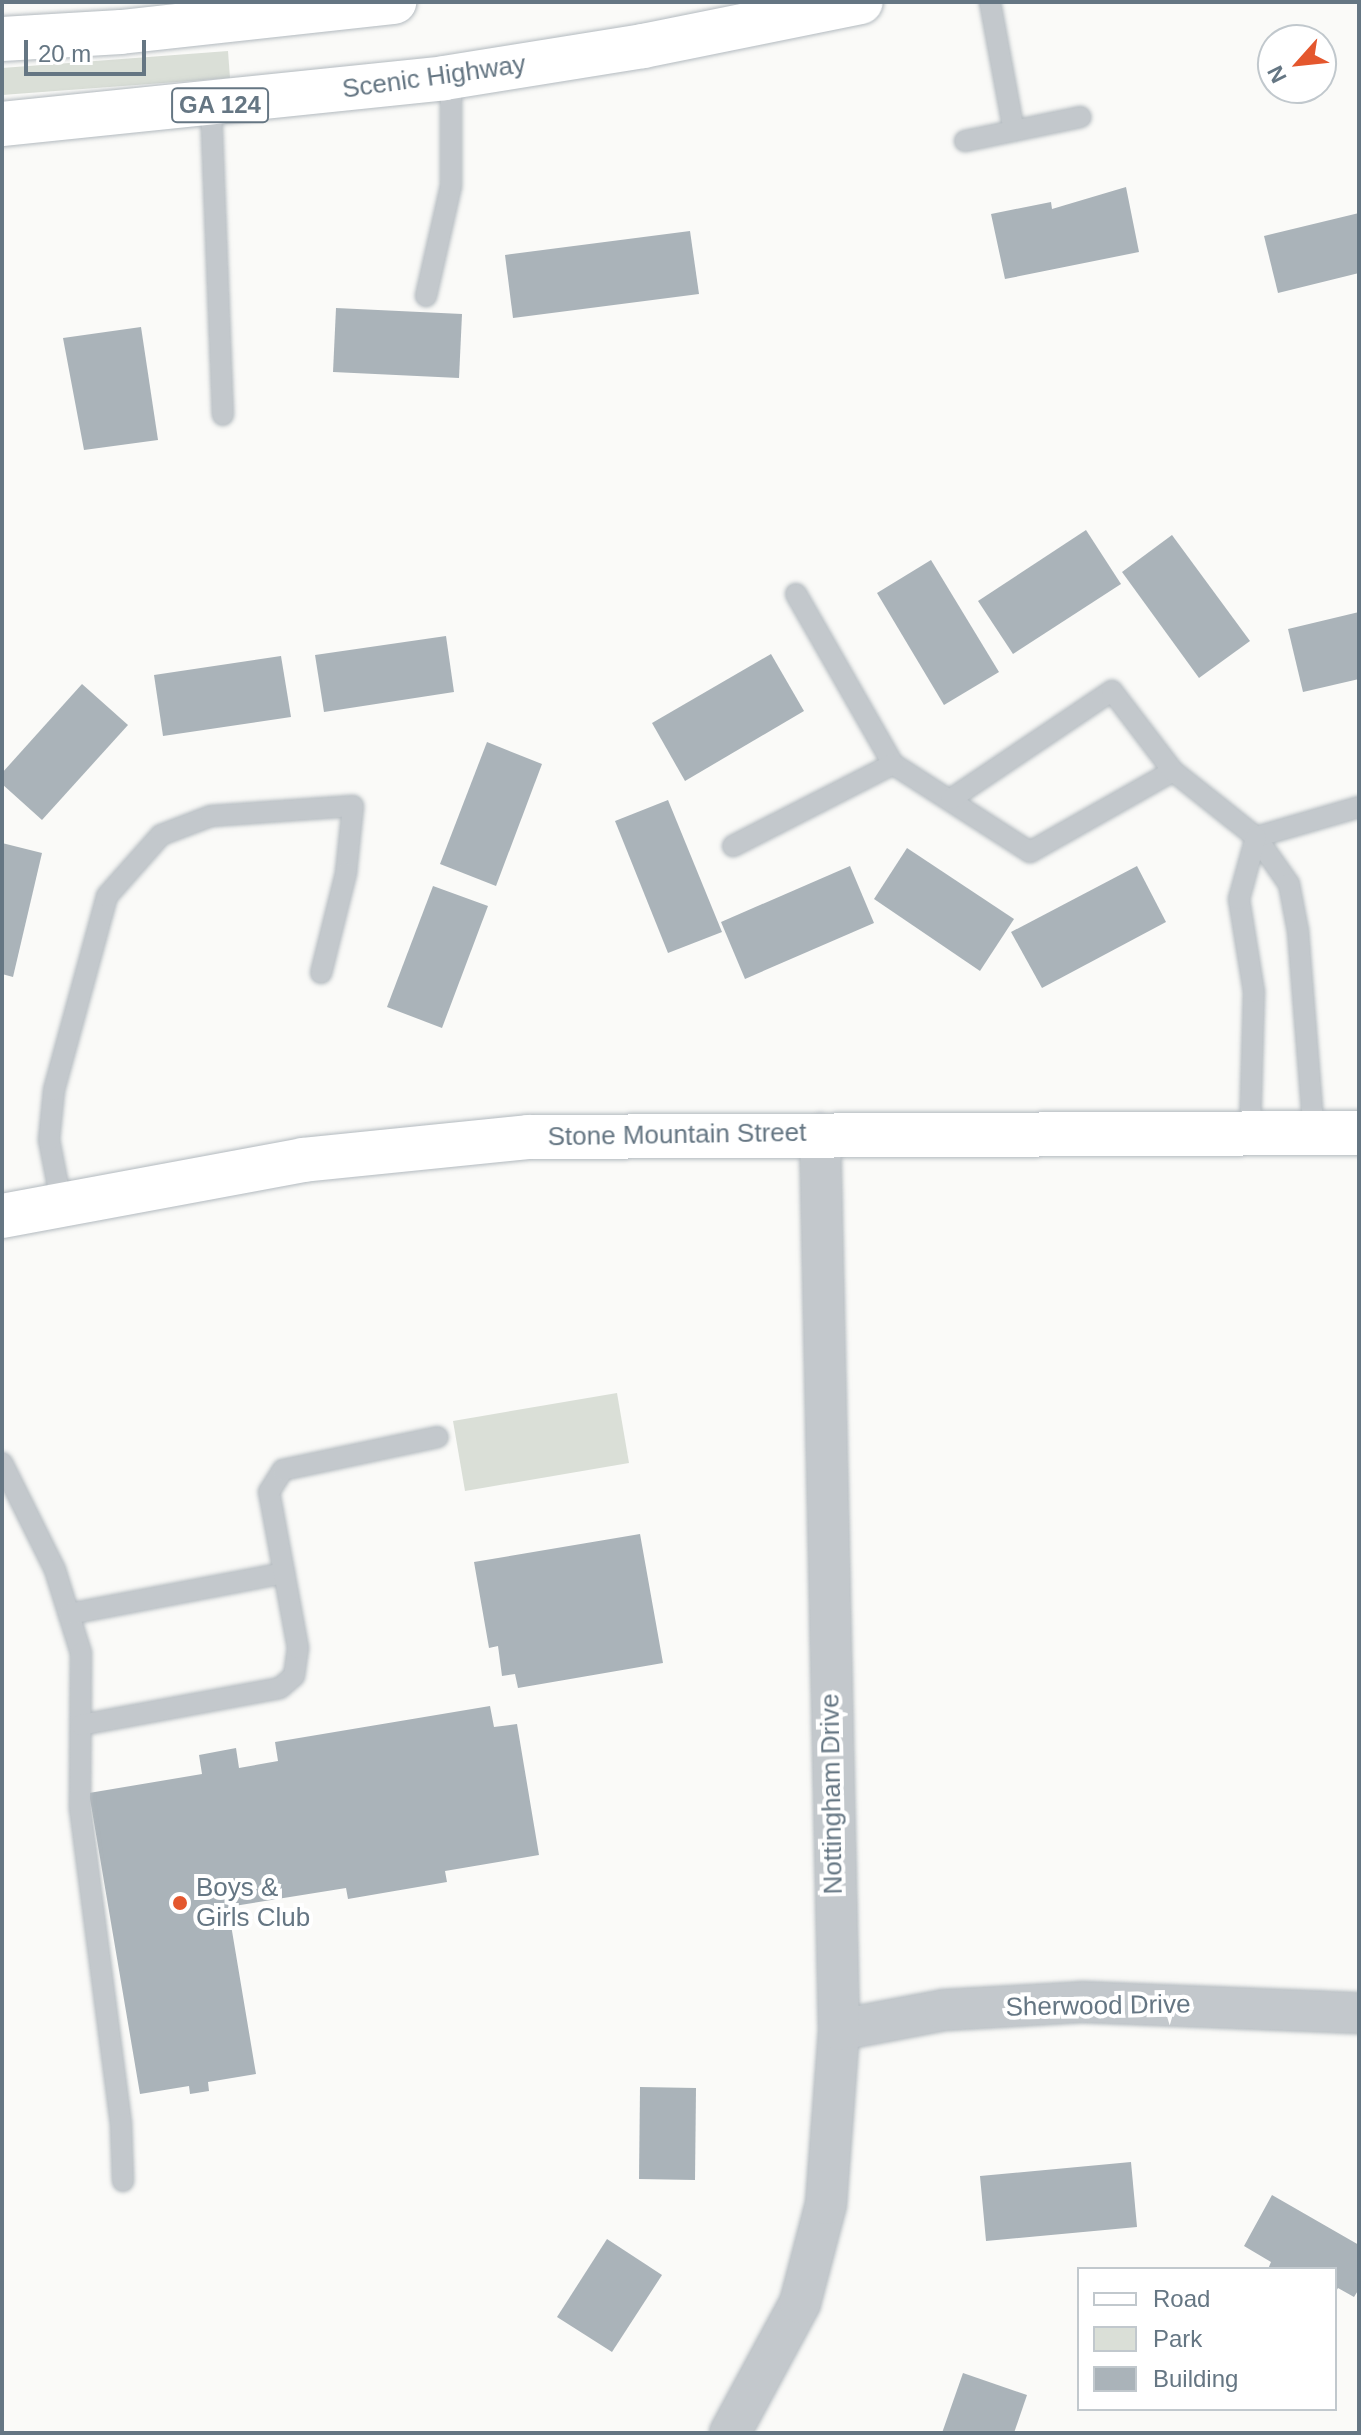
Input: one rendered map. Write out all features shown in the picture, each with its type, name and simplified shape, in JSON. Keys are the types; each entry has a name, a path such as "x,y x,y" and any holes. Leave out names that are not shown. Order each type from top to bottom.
{"main road":[{"path":"2,39 137,31 394,2"},
{"name":"Scenic Highway","path":"2,124 211,106 451,77 643,46 861,2"},
{"name":"Stone Mountain Street","path":"2,1216 61,1201 303,1160 528,1137 820,1133 1359,1133"}],"street":[{"name":"Nottingham Drive","path":"730,2433 800,2303 826,2204 839,2030 820,1133"},
{"name":"Sherwood Drive","path":"839,2030 945,2010 1082,2002 1359,2013"}],"lane":[{"path":"990,2 1014,131"},
{"path":"426,296 451,186 451,77"},
{"path":"211,106 223,415"},
{"path":"965,141 1081,117"},
{"path":"796,594 893,764 1030,852 1173,771"},
{"path":"951,799 1112,691 1173,771 1256,837 1289,884 1298,931 1314,1133"},
{"path":"733,846 893,764"},
{"path":"61,1201 49,1140 58,1075 107,896 161,835 211,816 353,806 346,873 321,973"},
{"path":"1256,837 1359,807"},
{"path":"1250,1133 1254,992 1239,899 1256,837"},
{"path":"81,1725 280,1688 294,1676 298,1648 269,1492 283,1470 438,1437"},
{"path":"2,1463 55,1570 81,1653 80,1808 121,2124 123,2181"},
{"path":"69,1614 284,1573"}],"green space":[{"path":"228,51 230,78 2,95 2,68"},
{"path":"617,1393 629,1463 465,1491 453,1421"}],"building":[{"path":"1126,187 1139,252 1005,279 991,214 1051,202 1052,209"},
{"path":"1359,213 1359,273 1278,293 1264,236"},
{"path":"690,231 699,294 513,318 505,255"},
{"path":"336,308 462,314 459,378 333,372"},
{"path":"141,327 158,440 84,450 63,338"},
{"path":"1086,530 1121,584 1013,654 978,601"},
{"path":"1172,535 1250,641 1199,678 1122,572"},
{"path":"931,560 999,672 944,705 877,593"},
{"path":"1359,612 1359,679 1303,692 1288,629"},
{"path":"446,636 454,692 324,712 315,655"},
{"path":"771,654 804,711 685,781 652,723"},
{"path":"281,656 291,717 163,736 154,675"},
{"path":"82,684 128,725 42,820 2,784 2,773"},
{"path":"487,742 542,764 496,886 440,864"},
{"path":"668,800 722,932 668,953 615,821"},
{"path":"2,843 42,853 13,977 2,974"},
{"path":"907,848 1014,919 980,971 874,899"},
{"path":"850,866 874,923 745,979 721,922"},
{"path":"1137,866 1166,922 1042,988 1011,932"},
{"path":"433,886 488,906 442,1028 387,1007"},
{"path":"640,1534 663,1663 518,1688 515,1674 502,1676 498,1646 489,1648 474,1562"},
{"name":"Boys & Girls Club","path":"490,1706 494,1727 517,1724 539,1855 445,1871 447,1882 348,1899 346,1888 228,1907 256,2074 208,2082 209,2091 190,2094 189,2086 140,2094 89,1793 202,1774 199,1755 236,1748 239,1768 278,1761 275,1742"},
{"path":"640,2087 696,2088 695,2180 639,2179"},
{"path":"1131,2162 1137,2227 986,2241 980,2176"},
{"path":"1272,2195 1359,2245 1359,2289 1354,2297 1337,2290 1337,2267 1269,2267 1271,2262 1244,2246"},
{"path":"607,2239 662,2275 612,2352 557,2317"},
{"path":"963,2373 1027,2395 1014,2433 942,2433"}],"place":[{"name":"Boys & Girls Club","path":"180,1903"}]}
